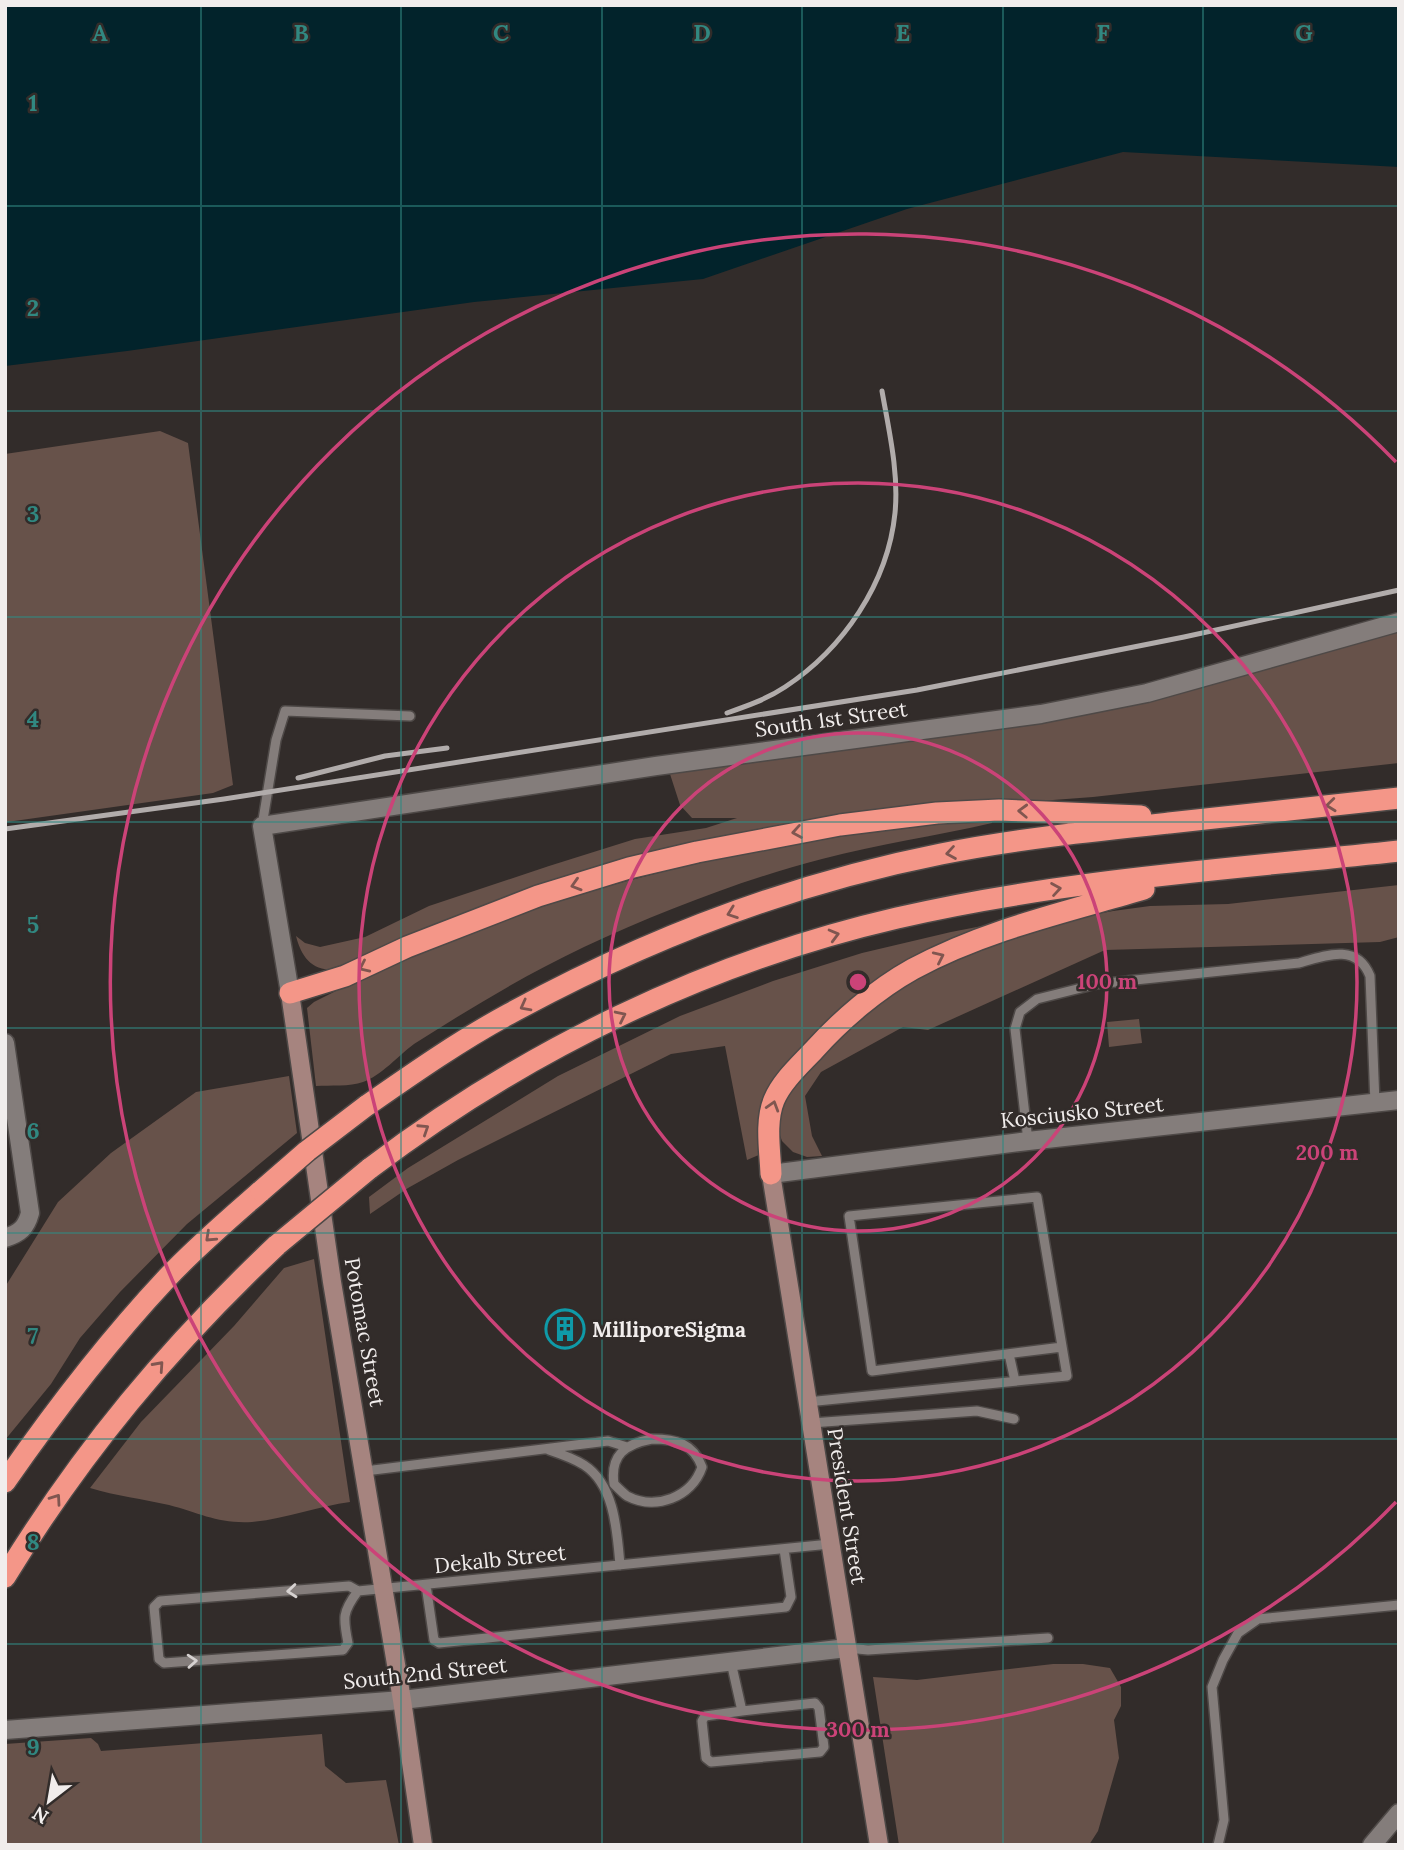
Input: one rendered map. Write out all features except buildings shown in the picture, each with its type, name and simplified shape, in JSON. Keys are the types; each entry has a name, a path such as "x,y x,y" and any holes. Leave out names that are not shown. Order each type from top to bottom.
{"highway":[{"path":"5,1482 56,1410 169,1276 261,1191 307,1151 433,1059 591,971 673,935 762,902 851,875 941,854 1030,840 1399,798"},
{"path":"290,993 345,976 407,947 538,896 629,868 758,839 937,813 999,810 1213,818"},
{"path":"5,1577 36,1527 114,1418 187,1334 277,1245 409,1139 560,1046 643,1005 727,970 809,942 897,918 984,900 1074,887 1399,851"},
{"path":"772,1174 769,1133 774,1099 826,1037 884,989 910,971 972,941 1198,873"}],"street":[{"name":"South 1st Street","path":"262,826 656,766 1041,714 1147,693 1399,622"},
{"name":"Potomac Street","path":"262,826 423,1845"},
{"path":"5,1043 30,1213 26,1227 5,1238"},
{"name":"Kosciusko Street","path":"772,1174 1028,1141 1399,1100"},
{"name":"President Street","path":"772,1174 879,1845"},
{"name":"South 2nd Street","path":"5,1730 402,1700 847,1648"},
{"path":"1372,1845 1399,1813"}],"lane":[{"path":"262,826 276,740 285,710 410,716"},
{"path":"1028,1141 1014,1029 1020,1012 1037,999 1097,984 1299,963 1330,955 1354,956 1364,963 1370,976 1375,1103"},
{"path":"807,1402 1067,1376 1037,1197 849,1216 872,1371 1062,1347"},
{"path":"1009,1354 1015,1381"},
{"path":"811,1423 977,1411 1014,1419"},
{"path":"652,1439 670,1439 685,1444 697,1454 702,1467 698,1480 688,1491 671,1499 648,1502 627,1496 614,1485 612,1471 618,1456 627,1447 652,1439"},
{"path":"365,1471 608,1441 627,1447"},
{"path":"547,1449 584,1465 594,1473 605,1490 616,1524 620,1565"},
{"path":"605,1490 614,1485"},
{"name":"Dekalb Street","path":"358,1591 347,1605 343,1620 348,1643 344,1650 164,1663 159,1659 154,1607 160,1601 349,1586 358,1591 384,1589 830,1544"},
{"path":"426,1584 434,1640 439,1643 786,1607 791,1597 784,1549"},
{"path":"1218,1845 1224,1820 1212,1688 1238,1633 1258,1619 1399,1605"},
{"path":"847,1648 867,1650 1048,1638"},
{"path":"732,1662 742,1711"},
{"path":"815,1703 819,1708 824,1747 820,1752 711,1762 706,1758 702,1721 705,1716 742,1711 815,1703"}],"shaded area":[{"path":"160,431 188,443 233,785 213,793 7,822 5,454"},
{"path":"1399,630 1399,763 1093,797 853,815 422,931 333,970 313,965 304,956 296,936 305,943 320,947 365,937 429,906 549,866 635,839 706,828 737,818 692,818 680,805 670,774 1027,725 1199,688"},
{"path":"992,820 992,823 864,849 792,867 671,909 584,947 476,1005 414,1044 370,1079 352,1085 316,1086 307,1008 373,972 457,936 605,887 705,862 876,831"},
{"path":"1399,885 1399,937 1380,942 1105,950 928,1030 903,1027 821,1072 805,1096 812,1136 822,1156 807,1157 793,1152 782,1141 777,1126 778,1111 802,1072 857,1018 914,978 944,961 1075,918 1113,911 1150,906 1228,904"},
{"path":"1008,921 963,938 797,1058 761,1154 747,1160 725,1046 671,1054 458,1160 408,1188 370,1214 369,1197 408,1168 558,1076 680,1016 773,981 862,953"},
{"path":"1139,1019 1142,1043 1109,1047 1107,1022"},
{"path":"289,1076 297,1133 187,1224 120,1292 80,1338 51,1384 5,1440 5,1287 58,1202 111,1153 196,1092"},
{"path":"314,1259 350,1502 277,1518 240,1522 219,1520 169,1505 90,1488 141,1422 234,1326 284,1268"},
{"path":"1053,1664 1083,1664 1110,1668 1121,1687 1121,1706 1114,1720 1119,1758 1098,1831 1089,1845 899,1845 873,1677 917,1680"},
{"path":"322,1734 325,1766 346,1783 386,1780 399,1845 5,1845 5,1744 91,1738 101,1751"}],"water":[{"path":"5,5 1399,5 1399,167 1123,152 907,209 703,279 474,302 5,366"}],"railway":[{"path":"727,713 785,687 826,654 859,612 872,589 891,539 896,498 893,452 882,391"},
{"path":"5,829 224,799 917,690 1184,637 1399,590"},
{"path":"298,778 385,756 447,748"}],"place":[{"name":"MilliporeSigma","path":"565,1329"}]}
